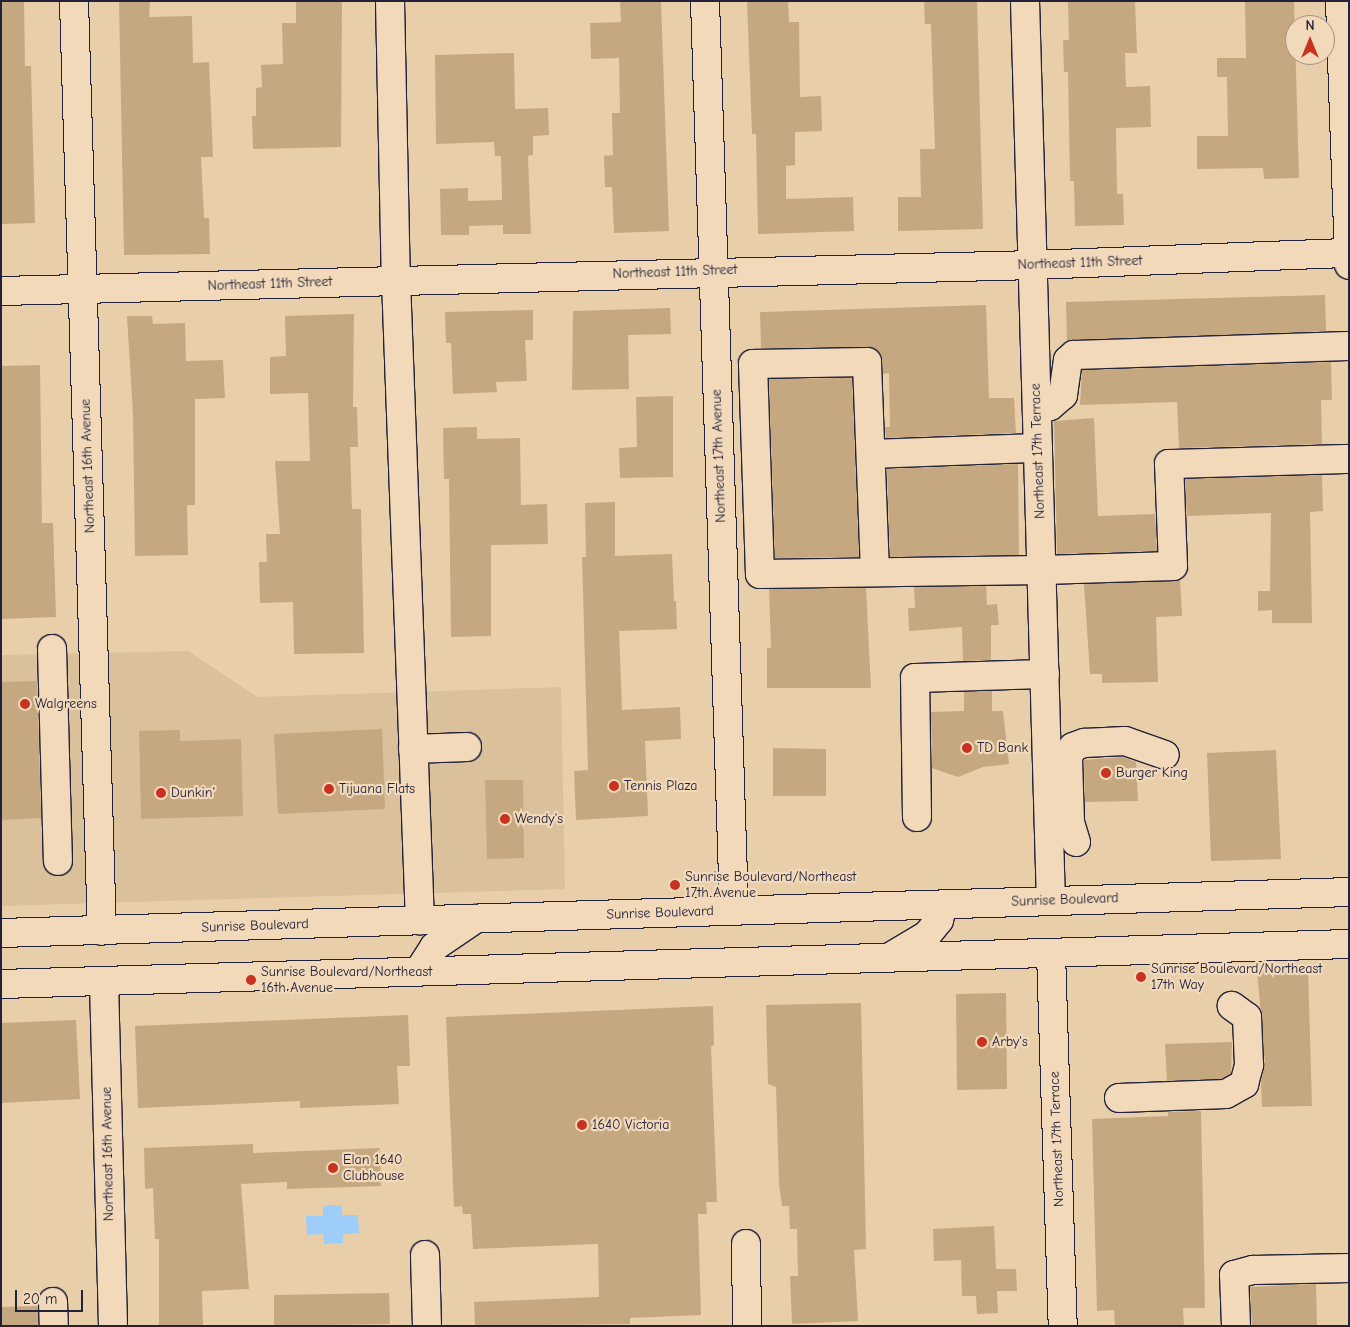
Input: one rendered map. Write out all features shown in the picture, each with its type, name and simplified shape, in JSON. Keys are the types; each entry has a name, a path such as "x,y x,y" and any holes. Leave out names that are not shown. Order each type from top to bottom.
{"street":[{"name":"Northeast 16th Avenue","path":"74,1 102,931"},
{"path":"390,1 396,280 420,921"},
{"name":"Northeast 17th Avenue","path":"705,1 712,271 734,910"},
{"name":"Northeast 17th Terrace","path":"1025,1 1043,570 1051,901"},
{"path":"1340,1 1348,257"},
{"name":"Northeast 11th Street","path":"1,291 712,271 1348,257"},
{"path":"1037,399 1050,406 1063,395 1068,360 1074,355 1349,346"},
{"path":"875,572 867,362 753,364 760,574 1043,570 1173,566 1169,464 1349,459"},
{"path":"871,454 1038,448"},
{"path":"52,649 58,861"},
{"path":"917,817 916,678 1045,674"},
{"path":"1076,842 1070,822 1068,776 1068,757 1073,747 1125,741 1165,755"},
{"path":"413,748 467,747"},
{"name":"Sunrise Boulevard","path":"1,933 1349,892"},
{"path":"889,958 927,934 939,920 943,904"},
{"path":"418,972 434,947 475,919"},
{"path":"1,984 1349,944"},
{"name":"Northeast 17th Terrace","path":"1051,953 1063,1326"},
{"name":"Northeast 16th Avenue","path":"104,982 113,1326"},
{"path":"1119,1098 1226,1094 1244,1084 1249,1065 1247,1017 1232,1006"},
{"path":"746,1244 747,1326"},
{"path":"425,1255 427,1326"},
{"path":"1236,1326 1234,1275 1253,1270 1349,1268"}],"shaded area":[{"path":"188,651 257,697 561,687 565,889 1,906 1,655"}],"water":[{"path":"323,1206 342,1206 342,1215 358,1215 359,1233 343,1234 343,1243 324,1244 323,1234 307,1235 306,1216 323,1216"}],"building":[{"path":"1,1 24,1 25,66 31,66 35,223 1,224"},
{"path":"119,1 150,1 149,17 192,16 193,63 209,62 213,157 201,157 204,218 209,218 210,254 124,255"},
{"path":"296,1 342,1 341,147 253,149 252,116 256,116 256,88 262,87 261,65 283,64 282,23 296,23"},
{"path":"661,1 669,231 614,233 612,187 605,187 604,156 613,155 612,113 620,113 619,58 591,59 590,23 621,22 620,2"},
{"path":"747,1 788,1 789,22 799,22 800,97 821,96 822,131 795,132 795,165 786,166 786,199 853,197 854,231 758,234 756,134 752,134"},
{"path":"924,1 977,1 983,229 898,231 898,197 921,197 920,149 935,149 931,24 925,24"},
{"path":"1068,1 1135,1 1137,53 1125,53 1126,87 1150,86 1151,127 1116,128 1117,194 1123,194 1124,225 1075,226 1074,181 1070,181 1068,72 1064,72 1063,40 1069,40"},
{"path":"1245,1 1294,1 1294,15 1285,15 1285,65 1296,65 1299,178 1264,179 1263,168 1197,169 1197,136 1228,136 1227,77 1217,77 1217,58 1246,58"},
{"path":"514,53 515,109 548,108 549,135 533,136 533,155 528,156 531,234 503,234 503,225 469,226 469,235 441,235 440,189 468,188 468,201 502,200 501,156 495,156 494,142 436,144 435,55"},
{"path":"1325,295 1326,331 1067,342 1066,302"},
{"path":"986,305 989,398 1014,398 1016,433 886,438 885,427 890,427 889,373 883,374 880,354 875,349 761,348 760,312"},
{"path":"670,308 671,334 628,335 629,389 572,390 573,311"},
{"path":"533,310 533,340 525,340 527,381 496,382 497,392 453,394 451,343 446,343 445,312"},
{"path":"354,314 353,407 357,407 358,447 350,447 352,509 361,509 364,653 294,654 293,602 260,603 259,562 267,562 266,534 280,534 275,461 310,461 308,393 270,394 270,357 286,356 285,316"},
{"path":"127,316 152,316 153,324 185,323 186,361 223,360 225,398 195,399 195,505 187,505 188,555 135,556 133,414"},
{"path":"1331,362 1332,400 1321,400 1322,444 1179,448 1177,402 1080,405 1082,370"},
{"path":"40,365 42,523 53,523 56,617 1,619 1,366"},
{"path":"852,378 859,557 775,558 769,379"},
{"path":"673,396 673,477 620,478 619,448 637,447 636,397"},
{"path":"1094,418 1098,516 1155,514 1157,551 1057,554 1054,421"},
{"path":"477,427 477,439 520,438 521,505 547,504 548,544 491,545 491,636 451,637 449,479 444,479 443,428"},
{"path":"1018,464 1019,555 890,557 887,469"},
{"path":"1322,475 1323,511 1310,512 1312,623 1272,623 1272,610 1258,611 1258,591 1270,591 1271,513 1187,516 1185,479"},
{"path":"615,502 615,556 672,554 677,629 619,631 622,710 680,707 681,739 645,741 648,816 576,820 574,771 588,770 582,557 586,557 585,503"},
{"path":"1180,580 1182,616 1156,617 1158,682 1102,683 1102,674 1090,674 1084,584"},
{"path":"986,586 987,605 997,604 999,625 991,625 991,660 963,661 962,627 909,631 908,608 915,608 914,587"},
{"path":"866,588 871,688 767,688 767,648 771,648 769,589"},
{"name":"Walgreens","path":"37,681 41,818 1,820 1,682"},
{"name":"TD Bank","path":"992,691 992,711 1003,711 1009,764 983,767 958,777 932,768 931,712 964,711 964,692"},
{"path":"382,729 385,809 278,814 274,734"},
{"path":"180,730 180,741 241,739 243,816 141,819 139,731"},
{"path":"773,748 826,749 826,796 773,796"},
{"path":"1276,750 1281,859 1211,861 1207,753"},
{"name":"Burger King","path":"1123,757 1136,762 1138,801 1085,802 1084,760"},
{"name":"Wendy's","path":"485,780 523,780 524,858 487,859"},
{"path":"1308,969 1312,1106 1262,1107 1261,1082 1265,1064 1257,970"},
{"name":"Arby's","path":"1006,993 1007,1089 957,1090 956,994"},
{"path":"861,1003 866,1249 854,1250 858,1321 792,1324 790,1276 798,1276 797,1229 790,1229 789,1206 782,1206 779,1184 776,1087 768,1084 766,1005"},
{"name":"1640 Victoria","path":"713,1006 714,1045 711,1047 717,1202 706,1202 707,1214 698,1214 701,1315 630,1318 630,1324 475,1326 474,1302 599,1297 598,1244 473,1249 471,1214 463,1214 462,1206 454,1207 446,1017"},
{"path":"408,1015 410,1066 397,1066 399,1104 300,1108 300,1101 138,1108 135,1026"},
{"path":"76,1020 80,1099 1,1103 1,1023"},
{"path":"1232,1042 1231,1074 1222,1079 1167,1081 1165,1044"},
{"path":"1201,1111 1205,1308 1183,1308 1184,1326 1115,1326 1114,1310 1097,1311 1092,1119 1168,1116 1168,1112"},
{"path":"253,1144 253,1153 380,1148 381,1186 287,1189 287,1182 241,1184 249,1289 202,1291 203,1326 159,1326 159,1239 155,1239 153,1188 145,1189 144,1148"},
{"path":"994,1226 996,1269 1016,1269 1017,1291 997,1291 998,1313 977,1314 976,1296 962,1296 961,1260 934,1261 933,1229"},
{"path":"1316,1284 1317,1326 1252,1326 1250,1287"},
{"path":"389,1293 390,1324 274,1326 274,1295"},
{"path":"38,1306 38,1326 1,1326 1,1307"}],"place":[{"name":"Walgreens","path":"25,704"},
{"name":"TD Bank","path":"967,748"},
{"name":"Burger King","path":"1106,773"},
{"name":"Tennis Plaza","path":"614,786"},
{"name":"Tijuana Flats","path":"329,789"},
{"name":"Dunkin'","path":"161,793"},
{"name":"Wendy's","path":"505,819"},
{"name":"Sunrise Boulevard/Northeast 17th Avenue","path":"675,885"},
{"name":"Sunrise Boulevard/Northeast 17th Way","path":"1141,977"},
{"name":"Sunrise Boulevard/Northeast 16th Avenue","path":"251,980"},
{"name":"Arby's","path":"982,1042"},
{"name":"1640 Victoria","path":"582,1125"},
{"name":"Elan 1640 Clubhouse","path":"333,1168"}]}
